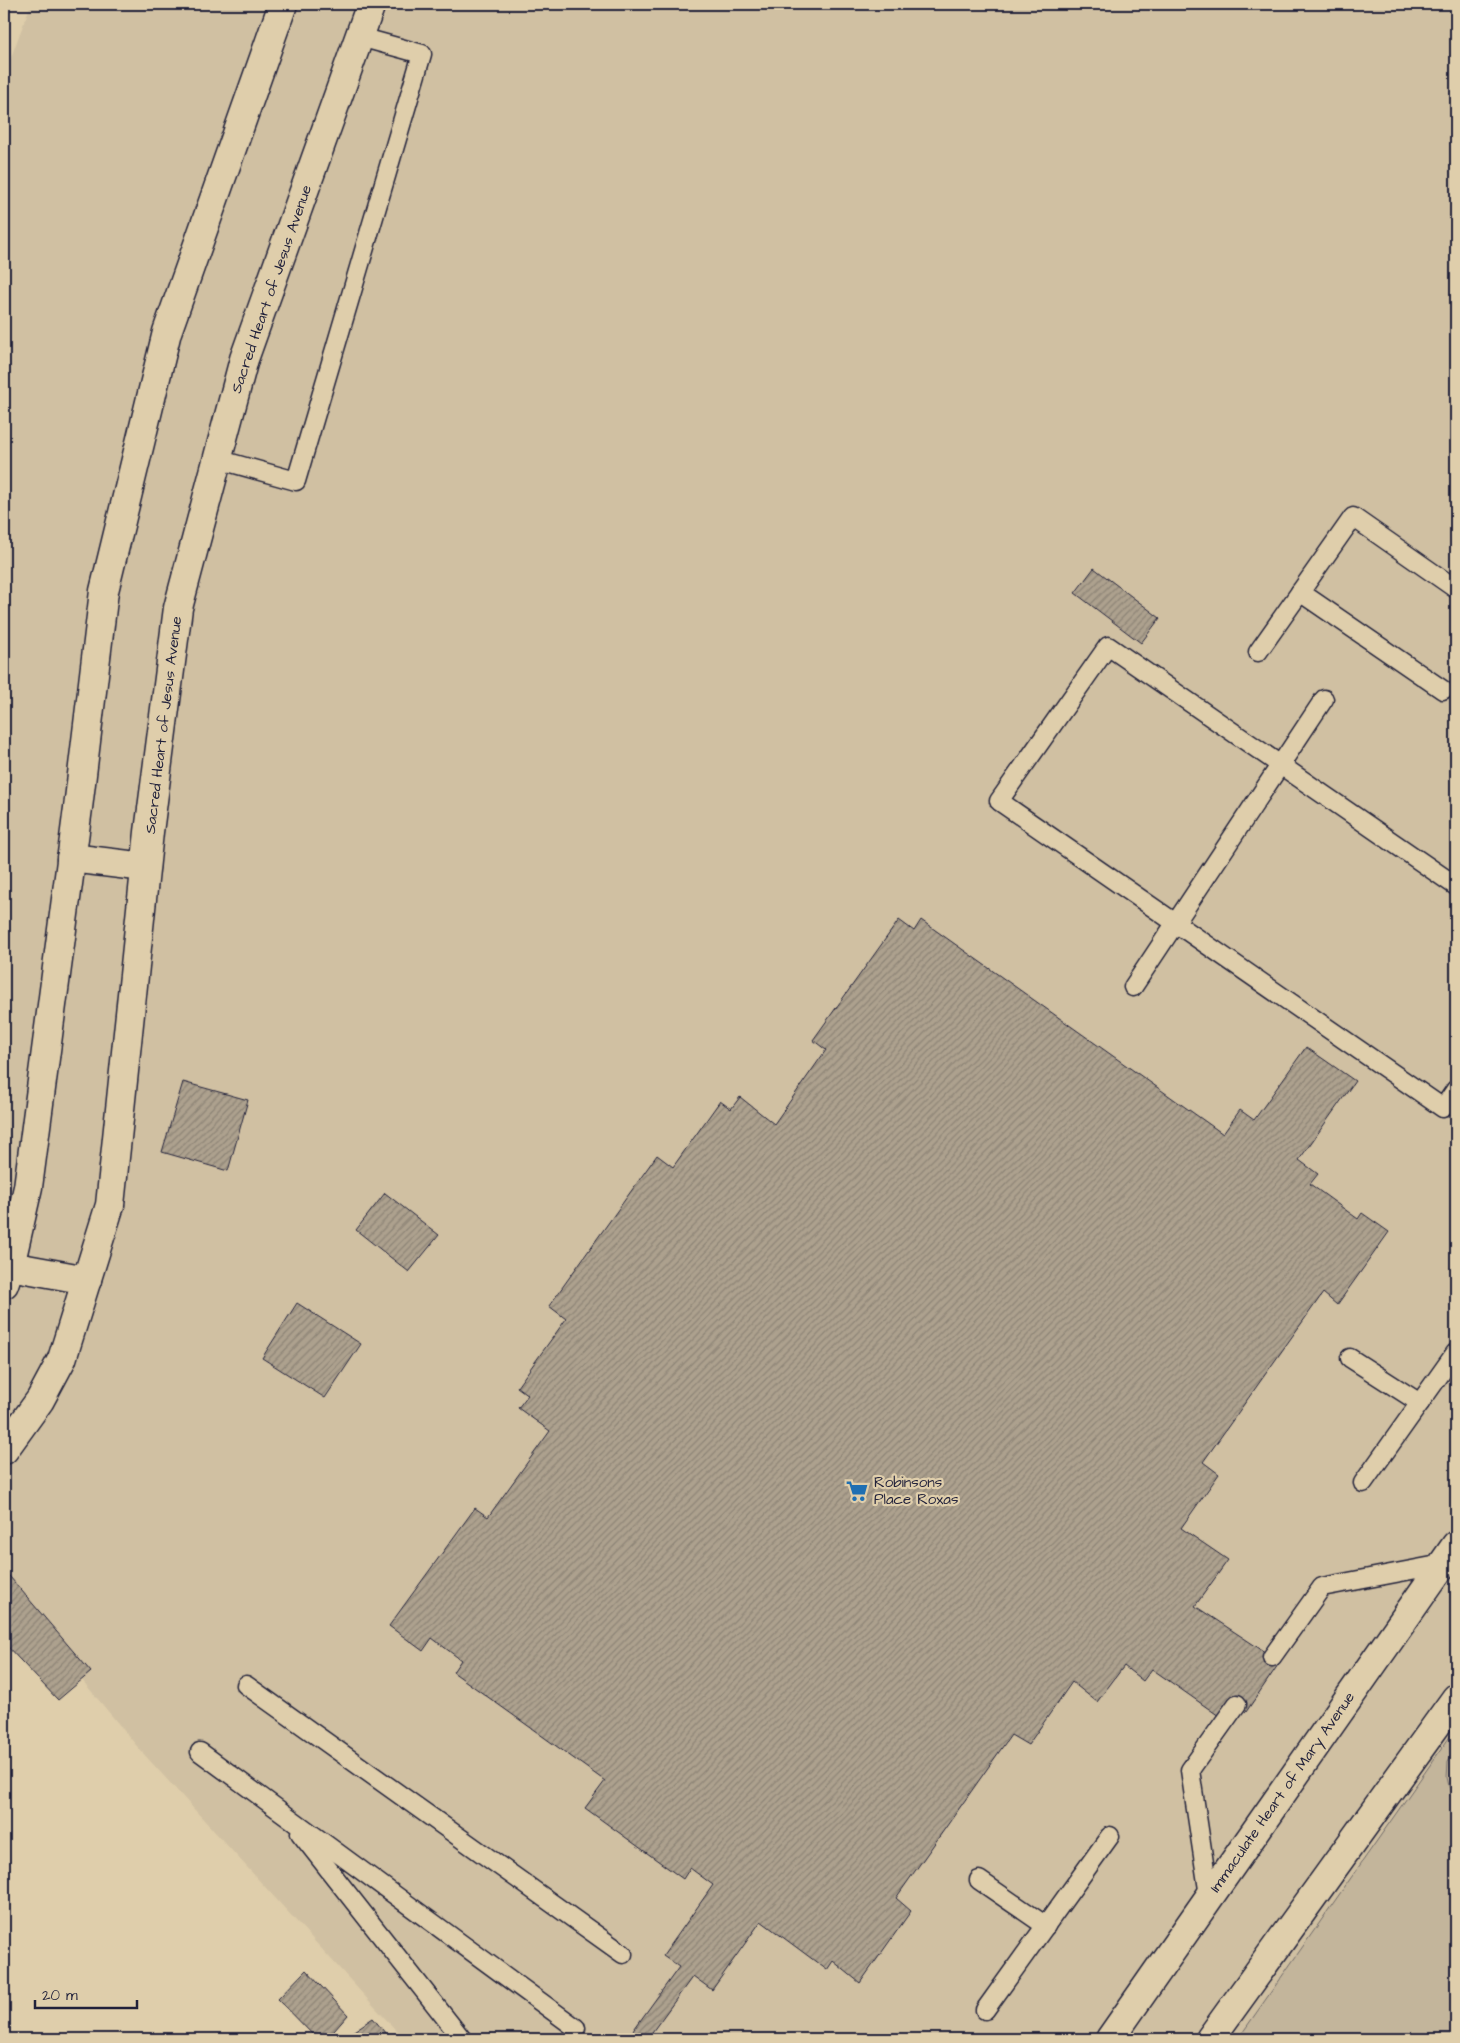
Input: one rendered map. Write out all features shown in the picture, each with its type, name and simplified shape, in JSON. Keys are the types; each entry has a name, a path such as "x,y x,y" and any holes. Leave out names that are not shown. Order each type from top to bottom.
{"main road":[{"path":"86,1280 7,1275 28,1187 104,591 166,332 283,4"},
{"name":"Sacred Heart of Jesus Avenue","path":"4,1450 40,1400 62,1359 110,1205 145,867 178,608 244,359 371,4"},
{"path":"71,858 145,867"},
{"name":"Immaculate Heart of Mary Avenue","path":"1110,2039 1449,1554"},
{"path":"1210,2039 1456,1698"}],"lane":[{"path":"218,458 296,481 422,54 360,37"},
{"path":"1258,652 1353,517 1456,589"},
{"path":"1300,592 1443,690"},
{"path":"1456,886 1108,646 999,802 1444,1108 1456,1089"},
{"path":"1133,987 1324,699"},
{"path":"1363,1483 1456,1352"},
{"path":"1350,1358 1420,1403"},
{"path":"1272,1657 1322,1587 1449,1554"},
{"path":"246,1686 622,1954"},
{"path":"1209,1896 1190,1770 1238,1704"},
{"path":"200,1752 576,2028"},
{"path":"287,1816 462,2039"},
{"path":"985,2010 1110,1836"},
{"path":"979,1880 1046,1926"}],"shaded area":[{"path":"31,4 1456,4 1456,2039 404,2039 141,1751 4,1586 4,76"},
{"path":"1456,1728 1456,1749 1448,1761 1447,1777 1456,1819 1456,2039 1238,2039"}],"building":[{"path":"1094,568 1160,618 1141,643 1075,593"},
{"name":"Robinsons Place Roxas","path":"899,920 914,931 921,920 1223,1134 1240,1110 1254,1120 1306,1047 1355,1081 1299,1160 1318,1174 1310,1184 1358,1219 1362,1213 1389,1232 1337,1305 1323,1293 1203,1462 1219,1474 1181,1528 1228,1560 1195,1606 1280,1662 1246,1712 1231,1699 1219,1716 1152,1669 1143,1681 1124,1666 1097,1702 1072,1682 1028,1745 1011,1735 896,1898 911,1911 860,1983 833,1961 827,1970 761,1921 712,1990 693,1976 647,2039 627,2039 679,1967 663,1956 713,1885 690,1868 683,1879 585,1808 605,1781 453,1672 461,1660 432,1638 423,1651 389,1626 475,1508 488,1517 550,1431 518,1408 528,1395 517,1387 566,1319 549,1306 657,1155 673,1167 720,1101 731,1109 740,1097 774,1124 826,1050 813,1040"},
{"path":"183,1082 248,1100 228,1171 162,1152"},
{"path":"385,1193 439,1235 409,1272 356,1230"},
{"path":"297,1303 361,1344 325,1398 262,1358"},
{"path":"4,1570 91,1672 58,1700 4,1643"},
{"path":"306,1970 348,2015 327,2039 317,2039 278,1999"},
{"path":"373,2018 390,2039 342,2039"}],"place":[{"name":"Robinsons Place Roxas","path":"857,1491"}]}
